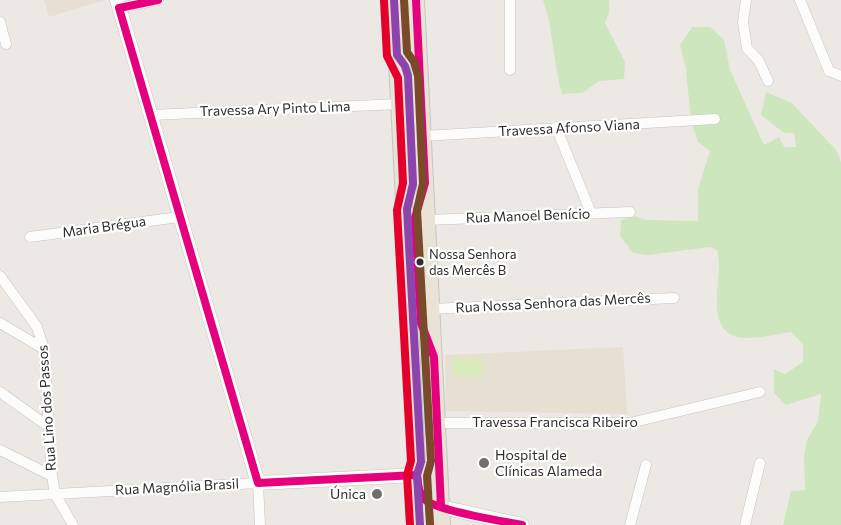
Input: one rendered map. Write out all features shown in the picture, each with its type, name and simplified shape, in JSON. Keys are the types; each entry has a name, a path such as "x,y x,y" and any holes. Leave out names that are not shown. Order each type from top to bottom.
{"highway":[{"path":"394,0 420,525"},
{"path":"416,0 442,525"}],"main road":[{"path":"118,4 151,114 178,217 258,483"},
{"path":"438,460 433,467 417,475 423,498 441,507 522,525"},
{"name":"Rua Magnólia Brasil","path":"258,483 417,475"}],"street":[{"path":"118,4 158,0"},
{"path":"510,0 510,70"},
{"path":"746,0 742,22 748,48 759,61 768,81"},
{"path":"800,0 829,71 841,76"},
{"path":"0,22 6,44"},
{"name":"Travessa Ary Pinto Lima","path":"151,114 399,104"},
{"name":"Travessa Afonso Viana","path":"423,136 715,119"},
{"path":"556,127 591,213"},
{"name":"Rua Manoel Benício","path":"427,220 630,212"},
{"name":"Maria Brégua","path":"30,237 178,217"},
{"name":"Rua Lino dos Passos","path":"0,276 37,327 44,349 52,476 56,494 73,525"},
{"name":"Rua Nossa Senhora das Mercês","path":"431,309 674,298"},
{"path":"0,323 44,349"},
{"path":"0,392 49,428"},
{"name":"Travessa Francisca Ribeiro","path":"437,423 630,423 668,416 760,392"},
{"path":"0,450 52,476"},
{"path":"746,525 760,463"},
{"path":"630,525 646,466"},
{"path":"258,483 260,525"},
{"name":"Rua Magnólia Brasil","path":"0,497 258,483"}],"shaded area":[{"path":"44,0 105,0 49,17"},
{"path":"623,347 627,414 446,411 445,355"}],"green space":[{"path":"543,0 609,0 609,13 605,23 625,62 624,79 599,81 582,93 562,94 547,12"},
{"path":"692,27 710,27 724,40 730,70 764,145 779,137 784,147 796,147 794,133 784,133 761,115 766,92 792,103 837,151 841,163 841,525 783,525 791,491 805,490 804,455 807,440 818,421 821,394 786,405 774,393 774,369 785,374 803,362 803,344 791,332 748,338 737,337 728,332 721,324 717,311 719,266 717,250 710,247 648,255 633,253 620,236 621,220 635,216 645,220 698,221 698,189 710,151 698,142 691,122 686,69 680,45"},
{"path":"454,359 482,359 482,377 453,376"}],"waterway":[{"path":"407,29 408,54"},
{"path":"423,350 423,356"},
{"path":"424,382 426,434"}],"transit line":[{"path":"158,0 119,8 258,483 417,475 420,493 430,503 454,511 522,525"},
{"path":"394,0 397,55 405,66 408,76 413,184 407,209 421,462 417,475 420,525"},
{"path":"404,0 407,52 414,62 418,76 423,184 417,210 431,461 427,476 430,524"},
{"path":"416,0 425,183 415,218 421,323 434,357 441,507"},
{"path":"384,1 387,56 398,78 403,183 397,210 411,461 407,475 410,525"}],"place":[{"name":"Nossa Senhora das Mercês B","path":"420,262"},
{"name":"Hospital de Clínicas Alameda","path":"484,463"},
{"name":"Única","path":"377,494"}]}
